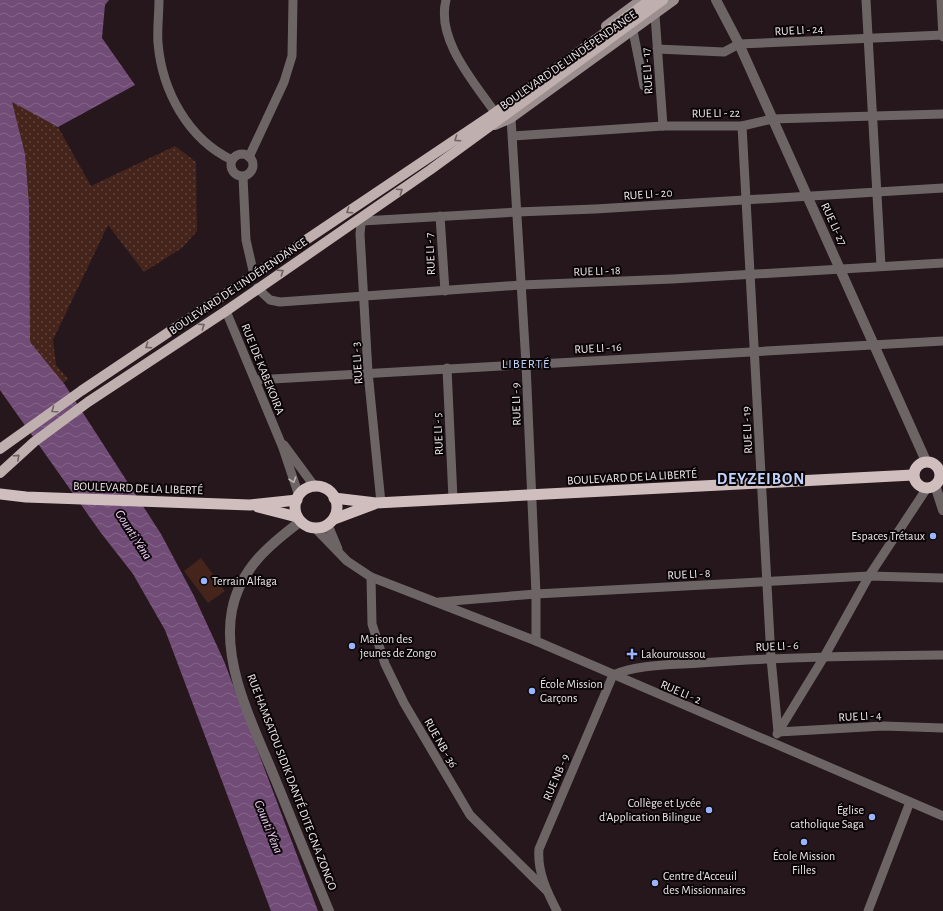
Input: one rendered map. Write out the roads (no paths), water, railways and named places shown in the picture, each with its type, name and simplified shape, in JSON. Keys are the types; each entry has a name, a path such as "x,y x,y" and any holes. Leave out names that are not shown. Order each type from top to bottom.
{"highway":[{"path":"926,461 934,463 942,474 931,487 919,486 913,475 916,467 922,462 926,461"},
{"name":"BOULEVARD DE LA LIBERTÉ","path":"334,498 379,503 913,475"},
{"path":"315,487 326,489 334,498 337,505 331,522 315,528 305,525 299,519 295,506 298,498 309,488 315,487"},
{"name":"BOULEVARD DE LA LIBERTÉ","path":"0,494 26,497 250,505 298,498"},
{"name":"BOULEVARD DE LA LIBERTÉ","path":"0,502 26,497"},
{"name":"BOULEVARD DE LA LIBERTÉ","path":"331,522 379,503"},
{"name":"BOULEVARD DE LA LIBERTÉ","path":"250,505 299,519"}],"main road":[{"name":"BOULEVARD DE L'INDÉPENDANCE","path":"0,473 34,442 88,402 363,218 493,118 626,5 641,0"},
{"path":"521,100 650,0"},
{"path":"521,100 663,0"},
{"name":"BOULEVARD DE L'INDÉPENDANCE","path":"493,118 511,118 674,0"},
{"name":"BOULEVARD DE L'INDÉPENDANCE","path":"0,449 81,391 254,275 521,100"}],"street":[{"path":"159,0 158,44 163,68 173,100 194,131 221,155 232,160"},
{"path":"249,157 284,82 292,56 293,0"},
{"path":"446,0 444,15 449,39 454,51 493,118"},
{"name":"RUE LI- 27","path":"716,0 739,44 806,197 841,269 926,461"},
{"path":"866,0 881,266"},
{"path":"941,0 943,36"},
{"name":"RUE LI - 17","path":"655,15 663,126"},
{"path":"633,30 644,86"},
{"name":"RUE LI - 24","path":"658,49 724,52 739,44 943,36"},
{"name":"RUE LI - 22","path":"513,136 663,126 742,126 772,119 943,114"},
{"name":"RUE LI - 9","path":"511,118 526,364 536,594 536,641"},
{"name":"RUE LI - 19","path":"742,126 771,658 778,732"},
{"path":"240,154 249,157 252,163 252,170 243,176 236,175 232,170 232,160 240,154"},
{"path":"243,176 246,240 254,275"},
{"name":"RUE LI - 20","path":"363,218 595,209 943,188"},
{"name":"RUE LI - 7","path":"440,216 445,291"},
{"name":"RUE LI - 3","path":"363,218 360,234 368,372 379,503"},
{"name":"RUE LI - 18","path":"257,288 270,300 280,302 521,285 943,263"},
{"name":"RUE IDE KABEKOIRA","path":"226,311 279,437"},
{"name":"RUE LI - 16","path":"255,380 368,372 754,350 943,341"},
{"name":"RUE LI - 5","path":"447,368 453,499"},
{"path":"279,437 315,487"},
{"path":"279,437 298,498"},
{"path":"770,742 778,732 824,657 869,576 931,487 943,510"},
{"name":"RUE HAMSATOU SIDIK DANTÉ DITE GNA ZONGO","path":"299,519 272,543 247,574 238,592 232,610 231,643 234,667 250,715 329,911"},
{"path":"331,522 340,554"},
{"path":"315,528 340,554"},
{"name":"RUE LI - 2","path":"340,554 355,568 371,577 536,641 943,816"},
{"name":"RUE LI - 8","path":"436,602 536,594 869,576 943,578"},
{"name":"RUE NB - 36","path":"371,577 372,624 384,664 408,710 470,815 547,891"},
{"name":"RUE LI - 6","path":"613,675 628,670 658,666 771,658 943,655"},
{"name":"RUE NB - 9","path":"547,891 540,868 539,849 613,675"},
{"name":"RUE LI - 4","path":"778,732 883,726 943,728"},
{"path":"868,911 910,802"},
{"path":"547,891 556,911"}],"water":[{"name":"Gounti Yéna","path":"0,0 109,0 105,5 102,38 135,85 58,127 12,102 25,154 29,204 30,342 65,385 161,534 194,596 224,661 318,911 271,911 165,630 133,574 101,533 0,390"}],"place":[{"name":"Espaces Trétaux","path":"933,536"},
{"name":"Terrain Alfaga","path":"204,581"},
{"name":"Maison des jeunes de Zongo","path":"352,646"},
{"name":"Lakouroussou","path":"632,654"},
{"name":"École Mission Garçons","path":"532,691"},
{"name":"Collège et Lycée d’Application Bilingue","path":"709,810"},
{"name":"Église catholique Saga","path":"872,817"},
{"name":"École Mission Filles","path":"804,842"},
{"name":"Centre d'Acceuil des Missionnaires","path":"655,883"}],"district":[{"name":"LIBERTÉ","path":"526,364"},
{"name":"DEYZEIBON","path":"761,479"}]}
